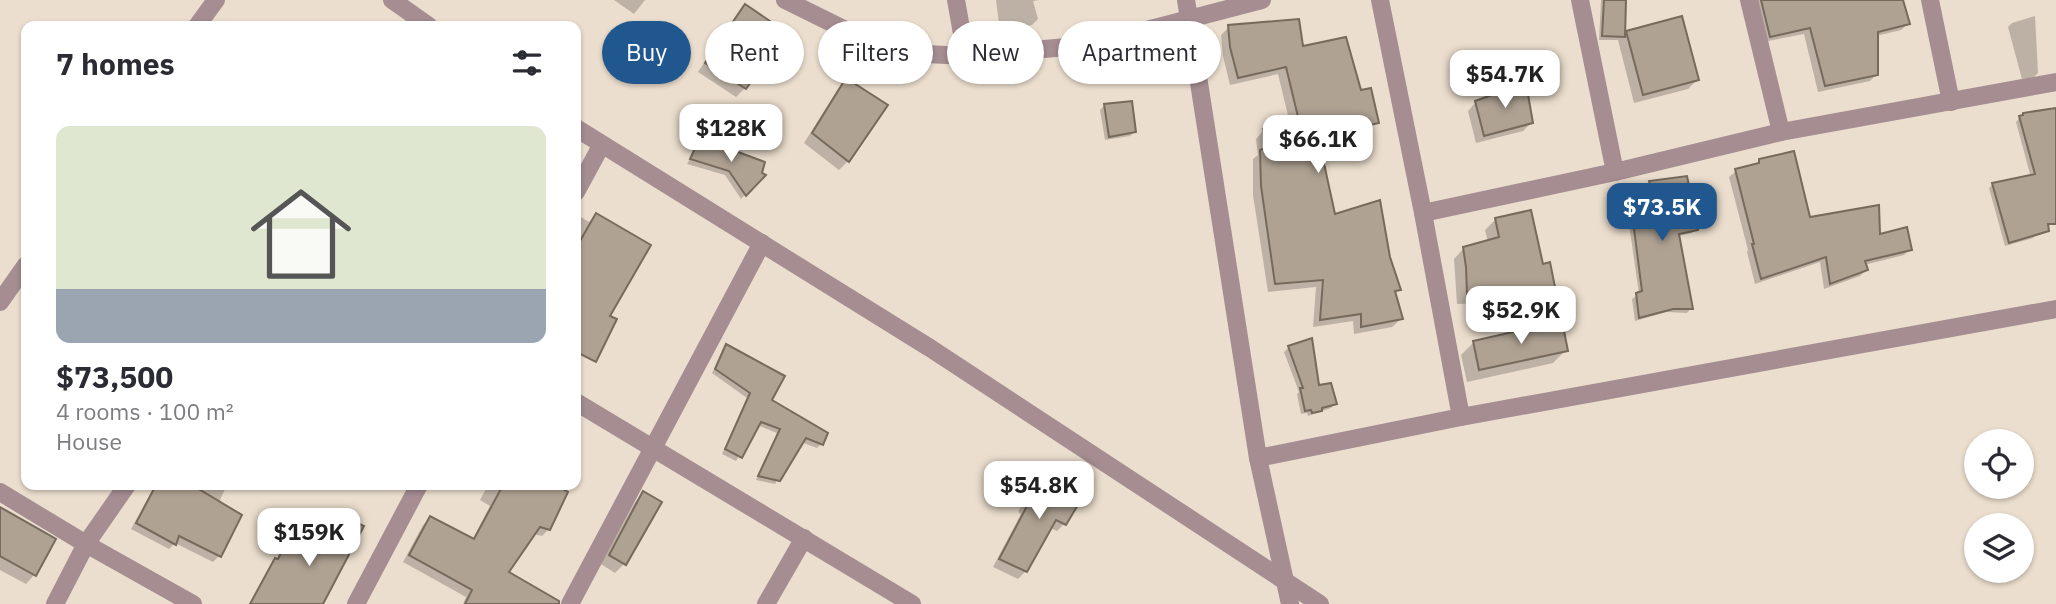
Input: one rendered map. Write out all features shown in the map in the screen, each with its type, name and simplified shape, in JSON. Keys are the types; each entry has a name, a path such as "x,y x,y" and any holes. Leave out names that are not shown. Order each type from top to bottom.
{"street":[{"path":"201,21 216,0"},
{"path":"391,0 422,21"},
{"path":"785,0 864,39 906,53 947,55"},
{"path":"956,0 960,21"},
{"path":"1186,0 1258,458 1290,604"},
{"path":"1044,49 1089,45 1262,0"},
{"path":"1380,0 1461,417"},
{"path":"1580,0 1615,172"},
{"path":"1749,0 1781,132"},
{"path":"1930,0 1951,102"},
{"path":"1423,213 1615,172 1781,132 2056,82"},
{"path":"581,132 930,348 1320,604"},
{"path":"581,183 601,146"},
{"path":"570,604 762,243"},
{"path":"0,302 21,272"},
{"path":"1258,458 1461,417 2056,309"},
{"path":"581,405 912,604"},
{"path":"55,604 86,544 124,490"},
{"path":"356,604 416,490"},
{"path":"0,492 193,604"},
{"path":"766,604 804,538"}],"building":[{"path":"1604,0 1626,0 1625,37 1602,36"},
{"path":"1761,0 1903,0 1910,24 1878,32 1878,75 1825,86 1810,28 1770,37"},
{"path":"745,4 770,21 733,21"},
{"path":"1682,16 1699,80 1643,95 1626,31"},
{"path":"1299,19 1303,46 1346,37 1361,90 1371,88 1379,123 1318,136 1335,214 1380,200 1390,257 1401,290 1395,291 1403,319 1361,327 1361,314 1320,320 1323,280 1275,284 1261,186 1260,150 1266,148 1263,129 1299,121 1286,67 1238,78 1230,47 1228,25"},
{"path":"1526,83 1533,123 1484,136 1475,101"},
{"path":"842,84 855,84 888,105 849,162 812,133"},
{"path":"1132,101 1136,132 1109,137 1104,104"},
{"path":"2056,108 2056,224 2048,224 2049,231 2009,243 1992,183 2035,174 2019,116"},
{"path":"700,138 765,162 762,173 766,175 746,196 729,171 690,159"},
{"path":"1794,151 1810,217 1879,205 1880,234 1907,227 1912,250 1865,261 1868,270 1830,284 1826,257 1761,279 1735,169 1759,163 1759,159"},
{"path":"1687,176 1698,230 1679,234 1693,309 1673,309 1639,318 1636,293 1642,291 1626,189 1650,185 1649,181"},
{"path":"1531,210 1543,264 1550,262 1556,292 1467,294 1463,247 1499,237 1495,218"},
{"path":"596,213 651,245 610,316 617,319 596,362 581,354 581,239"},
{"path":"1562,321 1568,351 1479,370 1473,341"},
{"path":"1312,338 1319,385 1331,383 1337,404 1312,413 1311,410 1305,411 1300,388 1303,388 1288,346"},
{"path":"726,344 785,376 772,400 828,433 823,445 806,438 780,481 758,476 780,429 761,422 742,458 725,449 750,393 715,369"},
{"path":"1041,473 1082,498 1066,525 1056,520 1027,572 999,559"},
{"path":"153,490 200,490 242,515 221,557 179,536 176,545 136,523"},
{"path":"500,490 568,492 550,530 540,527 509,572 559,601 559,604 465,604 472,590 409,555 430,516 474,539"},
{"path":"643,491 662,502 626,565 609,555"},
{"path":"0,507 56,539 36,576 0,556"},
{"path":"337,514 364,526 323,604 250,604 288,539 317,554"}]}
